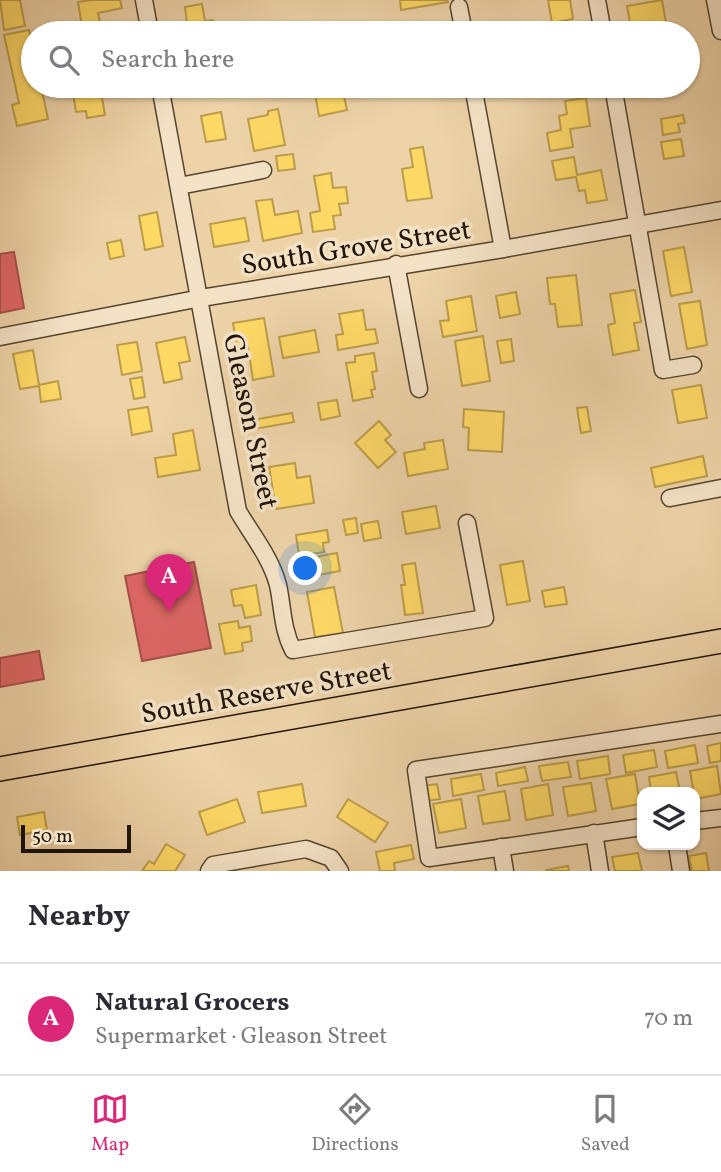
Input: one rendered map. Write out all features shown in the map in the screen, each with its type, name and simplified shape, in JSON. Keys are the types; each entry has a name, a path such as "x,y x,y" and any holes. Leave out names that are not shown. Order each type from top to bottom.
{"highway":[{"name":"South Reserve Street","path":"0,769 721,641"}],"street":[{"path":"144,0 148,21"},
{"path":"597,0 601,21"},
{"path":"715,0 721,31"},
{"path":"459,7 462,21"},
{"name":"Gleason Street","path":"162,98 201,298 238,512 267,556 278,584 286,636 293,650 485,618 467,523"},
{"path":"475,98 503,249"},
{"path":"615,98 663,370 693,365"},
{"path":"179,186 263,170"},
{"name":"South Grove Street","path":"0,337 201,298 721,210"},
{"path":"396,264 419,389"},
{"path":"670,498 721,488"},
{"path":"637,828 429,858 416,770 721,724"},
{"path":"700,820 721,818"},
{"path":"594,833 600,871"},
{"path":"501,847 505,871"},
{"path":"209,871 214,865 306,849 331,858 340,871"},
{"path":"678,850 681,871"}],"building: Homes":[{"path":"0,0 20,0 24,21 21,21 21,27 4,30"},
{"path":"120,0 122,8 98,13 100,21 81,21 78,2"},
{"path":"400,0 447,0 448,2 401,10"},
{"path":"548,0 570,0 573,19 552,21"},
{"path":"662,0 666,21 630,21 627,6"},
{"path":"202,4 205,21 187,21 185,7"},
{"path":"21,32 21,98 44,98 48,119 17,126 12,105 19,103 4,35"},
{"path":"74,98 102,98 105,115 87,118 86,111 76,112"},
{"path":"316,98 344,98 347,110 319,116"},
{"path":"586,98 590,126 570,129 573,147 550,151 547,133 561,130 559,116 567,114 565,101"},
{"path":"278,109 285,145 254,151 248,119 268,115 268,111"},
{"path":"221,112 226,139 206,142 201,116"},
{"path":"683,115 685,123 678,124 680,132 663,135 661,119"},
{"path":"681,139 684,156 664,159 661,142"},
{"path":"423,147 432,198 407,201 402,169 413,167 410,149"},
{"path":"293,154 295,169 278,171 276,156"},
{"path":"574,157 577,175 601,170 607,200 587,203 585,190 579,191 576,177 556,180 552,161"},
{"path":"331,173 333,188 346,187 348,203 339,204 341,215 333,216 335,229 313,232 310,213 320,211 314,176"},
{"path":"272,199 275,215 298,211 302,233 263,241 256,201"},
{"path":"157,212 163,246 145,250 139,216"},
{"path":"245,218 249,241 214,247 210,224"},
{"path":"121,240 124,256 110,259 107,243"},
{"path":"684,247 692,292 671,296 663,251"},
{"path":"576,275 582,325 558,327 555,304 550,304 547,278"},
{"path":"635,290 641,322 634,323 639,350 613,355 608,325 615,323 610,294"},
{"path":"516,292 520,314 500,318 496,296"},
{"path":"471,296 477,331 443,337 440,321 449,320 446,301"},
{"path":"700,301 707,345 687,349 679,304"},
{"path":"363,310 366,330 375,329 378,343 338,350 336,335 343,334 339,314"},
{"path":"264,318 274,376 253,380 248,346 237,348 233,323"},
{"path":"315,330 319,352 283,358 279,337"},
{"path":"483,336 490,381 462,386 455,341"},
{"path":"185,337 190,361 179,363 182,379 164,383 156,343"},
{"path":"511,339 514,361 501,363 497,341"},
{"path":"137,342 142,371 122,375 117,345"},
{"path":"33,350 39,385 58,381 61,399 41,402 39,386 20,389 13,354"},
{"path":"374,353 377,371 372,372 375,389 371,390 373,397 353,401 346,363 355,362 355,356"},
{"path":"142,377 145,397 134,399 130,379"},
{"path":"701,385 707,418 678,423 672,390"},
{"path":"337,400 340,416 321,420 318,403"},
{"path":"148,407 152,431 132,435 128,410"},
{"path":"587,407 591,431 581,433 577,408"},
{"path":"464,409 504,412 502,452 468,450 469,428 463,427"},
{"path":"292,413 294,422 248,430 247,421"},
{"path":"379,421 391,435 385,440 396,452 378,468 355,443"},
{"path":"193,430 200,470 158,477 155,458 176,455 173,434"},
{"path":"443,440 448,469 408,476 404,453 425,449 424,443"},
{"path":"703,456 707,476 655,487 651,468"},
{"path":"295,463 297,478 310,476 314,503 276,509 269,467"},
{"path":"436,506 440,528 406,534 402,512"},
{"path":"356,518 358,533 346,535 343,520"},
{"path":"378,521 381,538 364,541 361,524"},
{"path":"327,530 329,542 323,543 324,552 299,556 296,535"},
{"path":"337,553 340,571 318,575 315,557"},
{"path":"523,561 530,601 507,605 500,565"},
{"path":"415,563 423,613 405,615 401,585 405,585 402,565"},
{"path":"256,585 261,615 245,618 242,605 234,606 231,590"},
{"path":"334,587 343,633 315,637 307,592"},
{"path":"564,587 567,604 545,607 542,591"},
{"path":"238,621 239,628 250,626 252,641 242,643 243,651 225,654 219,624"},
{"path":"721,743 721,761 710,763 707,746"},
{"path":"695,745 698,763 668,768 665,751"},
{"path":"654,750 657,767 626,773 623,755"},
{"path":"608,756 610,774 580,779 577,761"},
{"path":"568,762 571,777 542,781 539,766"},
{"path":"717,766 721,794 700,798 700,787 693,787 690,771"},
{"path":"525,767 528,781 498,786 496,773"},
{"path":"676,772 679,787 650,787 649,777"},
{"path":"481,774 484,790 453,796 451,779"},
{"path":"635,774 637,805 612,809 606,779"},
{"path":"591,783 596,811 568,816 563,787"},
{"path":"302,784 306,806 262,813 258,792"},
{"path":"437,784 440,799 426,801 423,786"},
{"path":"548,784 553,815 526,820 521,789"},
{"path":"505,791 510,820 483,824 478,796"},
{"path":"237,799 245,822 207,835 199,812"},
{"path":"348,799 388,823 375,842 337,817"},
{"path":"461,799 466,828 439,833 433,804"},
{"path":"44,812 47,830 20,835 17,817"},
{"path":"166,844 185,855 175,871 142,871 149,861 154,864"},
{"path":"411,845 414,859 394,863 395,871 380,871 376,852"},
{"path":"638,853 642,871 615,871 612,857"},
{"path":"706,853 709,871 692,871 689,856"},
{"path":"568,866 569,871 546,871 546,870"}],"building: Shops":[{"path":"14,252 24,308 0,313 0,254"},
{"path":"194,562 211,648 142,661 125,576"},
{"path":"39,651 44,679 0,687 0,658"}],"place":[{"name":"Natural Grocers","path":"169,612"}]}
